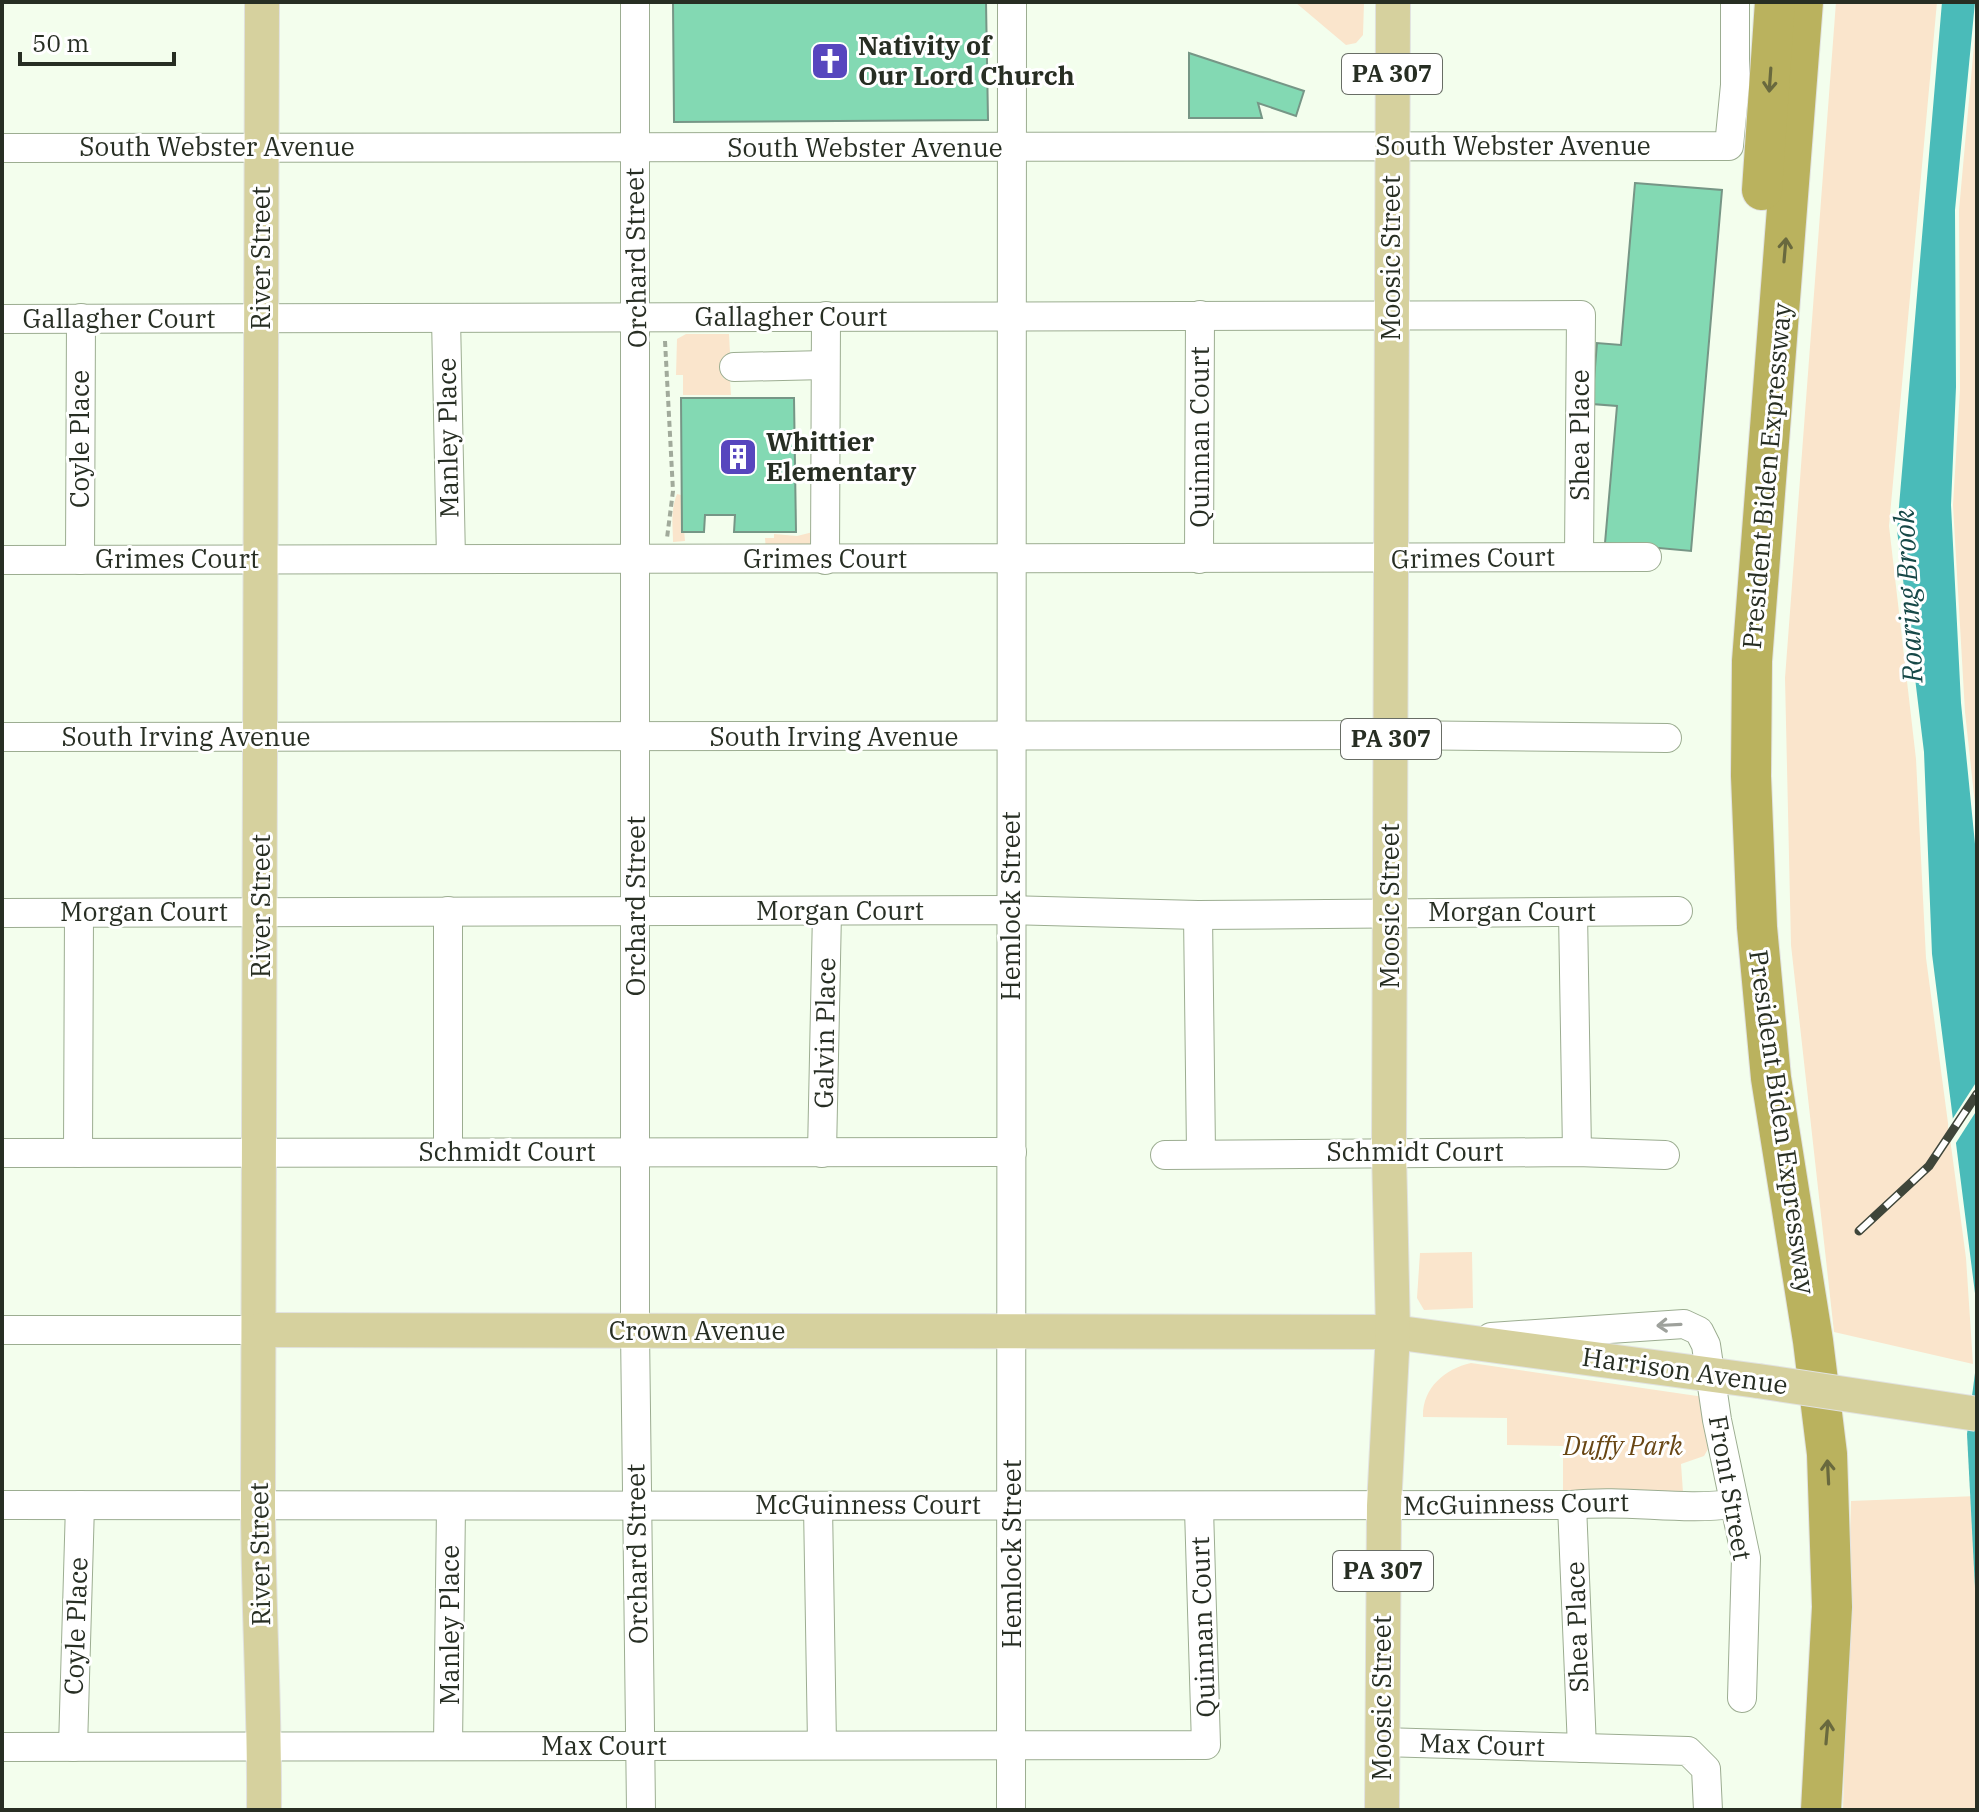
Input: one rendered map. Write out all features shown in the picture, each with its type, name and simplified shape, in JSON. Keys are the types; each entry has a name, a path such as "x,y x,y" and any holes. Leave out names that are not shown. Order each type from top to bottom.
{"highway":[{"name":"President Biden Expressway","path":"1775,2 1728,697 1726,794 1730,904 1787,1328 1804,1515 1804,1666 1794,1810"},
{"name":"President Biden Expressway","path":"1803,2 1752,661 1751,776 1757,927 1771,1078 1827,1454 1832,1632 1821,1810"}],"main road":[{"name":"River Street","path":"262,2 260,319 263,559 258,1505 264,1810"},
{"name":"Moosic Street","path":"1382,1810 1384,1506 1393,1332 1389,1152 1393,2"},
{"name":"Crown Avenue","path":"260,1330 1393,1332"},
{"name":"Harrison Avenue","path":"1393,1332 1977,1414"}],"street":[{"name":"Orchard Street","path":"635,2 638,736 635,1331 641,1810"},
{"name":"Hemlock Street","path":"1011,1810 1012,2"},
{"name":"South Webster Avenue","path":"2,148 1729,146 1734,97 1735,2"},
{"name":"Quinnan Court","path":"1199,559 1200,315"},
{"name":"Gallagher Court","path":"2,319 1581,315"},
{"name":"Shea Place","path":"1579,556 1581,315"},
{"path":"825,560 826,316"},
{"name":"Coyle Place","path":"80,560 81,318"},
{"name":"Manley Place","path":"446,318 451,559"},
{"path":"734,367 825,365"},
{"name":"Grimes Court","path":"2,560 1391,560 1647,557"},
{"name":"South Irving Avenue","path":"2,737 1391,735 1667,738"},
{"name":"Morgan Court","path":"2,913 1011,910 1198,915 1678,911"},
{"path":"448,911 448,1152"},
{"name":"Galvin Place","path":"822,1153 827,912"},
{"path":"1573,912 1577,1152"},
{"path":"78,1153 79,913"},
{"path":"1198,915 1201,1152"},
{"name":"Schmidt Court","path":"2,1153 1012,1152"},
{"name":"Schmidt Court","path":"1165,1155 1201,1152 1577,1152 1665,1155"},
{"name":"Front Street","path":"1466,1340 1537,1332 1684,1324 1699,1331 1712,1375 1733,1504 1746,1558 1742,1698"},
{"name":"Crown Avenue","path":"2,1330 260,1330"},
{"name":"McGuinness Court","path":"2,1505 1012,1504 1199,1509 1572,1505 1607,1501 1701,1508 1733,1504"},
{"name":"Coyle Place","path":"73,1747 80,1505"},
{"name":"Shea Place","path":"1572,1505 1582,1748"},
{"name":"Manley Place","path":"448,1745 451,1506"},
{"path":"818,1506 822,1744"},
{"name":"Quinnan Court","path":"1199,1509 1206,1745"},
{"name":"Max Court","path":"1382,1742 1688,1751 1706,1769 1708,1810"},
{"name":"Max Court","path":"2,1747 1206,1745"}],"path":[{"path":"666,317 663,339 668,343 673,491 666,546"}],"green space":[{"path":"1295,2 1364,2 1363,35 1356,43 1346,45"},
{"path":"1836,2 1937,2 1889,526 1916,759 1926,958 1966,1258 1973,1364 1834,1332 1791,945 1785,678"},
{"path":"1977,12 1977,823 1965,712 1953,505 1960,389 1959,210"},
{"path":"686,334 729,334 730,353 723,357 723,378 730,380 731,395 683,395 683,375 676,375 677,339"},
{"path":"677,494 681,495 685,541 673,542 673,513"},
{"path":"821,530 816,547 766,551 765,538 774,538 774,534 797,536"},
{"path":"1472,1252 1473,1308 1424,1310 1417,1298 1420,1253"},
{"name":"Duffy Park","path":"1471,1363 1704,1397 1708,1449 1704,1456 1681,1464 1685,1521 1563,1507 1563,1446 1507,1445 1507,1418 1423,1417 1426,1398 1436,1382 1452,1370"},
{"path":"1977,1496 1977,1810 1843,1810 1851,1501"}],"water":[{"name":"Roaring Brook","path":"1942,2 1975,2 1955,210 1956,387 1951,505 1961,703 1977,864 1977,1309 1932,954 1924,752 1897,530"},
{"path":"1977,1358 1977,1626 1967,1434"}],"pier":[{"path":"1977,1081 1977,1110 1952,1149 1948,1126"}],"building":[{"name":"Nativity of Our Lord Church","path":"673,2 986,2 988,120 674,122"},
{"path":"1189,53 1304,91 1296,116 1258,103 1262,118 1189,118"},
{"path":"1635,183 1722,190 1691,551 1605,543 1617,406 1592,404 1597,343 1621,345"},
{"name":"Whittier Elementary","path":"681,398 794,398 796,532 734,532 735,515 705,515 704,532 682,532"}],"railway":[{"path":"1859,1231 1929,1166 1977,1094"}],"place":[{"name":"Nativity of Our Lord Church","path":"830,61"},
{"name":"Whittier Elementary","path":"738,457"}]}
